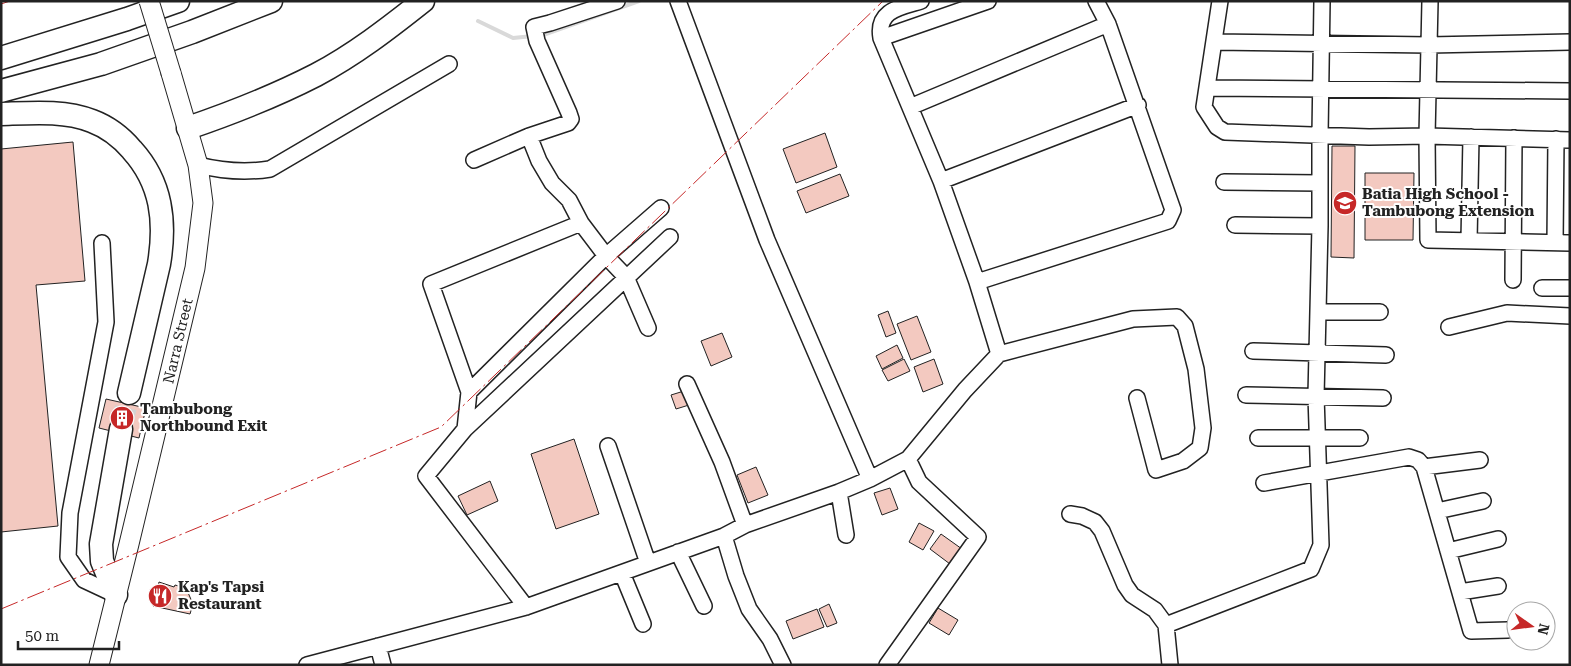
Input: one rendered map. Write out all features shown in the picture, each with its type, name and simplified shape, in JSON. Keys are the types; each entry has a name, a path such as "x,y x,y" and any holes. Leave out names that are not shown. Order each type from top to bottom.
{"highway":[{"path":"1,58 118,22 178,1"},
{"path":"1,91 101,64 192,32 271,1"},
{"path":"188,128 243,109 317,74 352,53 424,1"},
{"path":"1,114 58,114 91,121 104,126 129,146 148,170 155,184 160,199 162,246 129,392"},
{"path":"116,595 102,561 102,544 121,428"}],"main road":[{"name":"Narra Street","path":"99,665 195,268 203,202 198,165 149,1"}],"street":[{"path":"474,160 529,136 568,123 571,119 536,37 534,27 617,1"},
{"path":"678,1 767,240 870,478"},
{"path":"921,1 899,5 889,12 881,22 879,30 941,181 977,282 999,354"},
{"path":"881,38 988,1"},
{"path":"977,282 1168,221 1173,210 1138,105 1108,24 1096,1"},
{"path":"1220,1 1204,108 1217,126 1225,132 1368,137 1427,136 1563,140 1562,243 1428,240 1427,136 1430,1"},
{"path":"1166,624 1312,569 1321,545 1316,396 1322,1"},
{"path":"910,107 1108,24"},
{"path":"1214,42 1429,45 1570,42"},
{"path":"198,165 218,170 248,172 270,169 450,64"},
{"path":"1207,88 1570,91"},
{"path":"941,181 1138,105"},
{"path":"529,136 544,172 569,200 581,223 606,256 626,277 648,328"},
{"path":"1469,241 1471,137"},
{"path":"1513,280 1514,138"},
{"path":"1224,182 1320,183"},
{"path":"469,392 606,256 661,208"},
{"path":"465,428 469,392 430,284 581,223"},
{"path":"1235,225 1320,226"},
{"path":"526,607 426,476 465,428 670,237"},
{"path":"102,243 106,322 70,513 68,557 84,580 116,595"},
{"path":"1542,288 1570,288"},
{"path":"1318,312 1380,312"},
{"path":"1449,327 1507,313 1570,316"},
{"path":"307,665 526,607 724,536 745,525 839,492 908,459 965,390 999,354 1133,319 1177,317 1185,326 1196,369 1203,428 1200,448 1184,461 1156,470 1137,398"},
{"path":"1254,351 1386,355"},
{"path":"687,384 722,462 745,525"},
{"path":"1246,395 1383,398"},
{"path":"1258,438 1360,438"},
{"path":"608,446 648,563"},
{"path":"1264,483 1410,457 1418,460 1424,467 1471,631 1506,630"},
{"path":"887,665 978,537 919,482 908,459"},
{"path":"1424,467 1480,460"},
{"path":"839,492 846,535"},
{"path":"1437,510 1483,501"},
{"path":"1070,514 1082,516 1095,522 1102,531 1118,571 1132,595 1156,610 1166,624 1170,665"},
{"path":"724,536 736,576 749,609 770,639 783,665"},
{"path":"1448,551 1498,540"},
{"path":"678,552 704,606"},
{"path":"622,573 643,624"},
{"path":"1460,592 1498,586"},
{"path":"378,646 383,665"}],"building":[{"path":"825,133 837,167 796,183 783,149"},
{"path":"73,142 85,281 36,285 58,526 1,532 1,149"},
{"path":"1332,146 1355,146 1354,258 1331,257"},
{"path":"1365,173 1414,173 1413,240 1365,240"},
{"path":"840,174 849,196 806,213 797,191"},
{"path":"888,311 896,333 886,337 878,315"},
{"path":"917,316 931,352 911,360 897,324"},
{"path":"722,333 732,357 711,366 701,341"},
{"path":"897,345 903,358 882,369 876,356"},
{"path":"904,359 910,371 888,381 882,370"},
{"path":"934,359 943,384 923,392 914,367"},
{"path":"684,391 689,405 676,409 671,395"},
{"name":"Tambubong Northbound Exit","path":"106,399 146,408 139,438 99,428"},
{"path":"574,439 599,514 556,529 531,454"},
{"path":"756,467 768,495 748,503 737,475"},
{"path":"490,481 498,501 467,515 458,496"},
{"path":"890,488 898,509 882,515 874,493"},
{"path":"919,523 934,531 923,550 909,542"},
{"path":"941,534 962,549 950,564 930,549"},
{"path":"159,582 174,587 175,585 186,588 193,604 190,614 153,606"},
{"path":"829,604 837,623 827,627 819,609"},
{"path":"938,608 958,620 949,635 929,623"},
{"path":"817,609 824,627 793,639 786,621"}],"waterway":[{"path":"540,36 639,1"},
{"path":"478,21 513,38 533,36"}],"tunnel":[{"path":"121,429 129,393"}],"power":[{"path":"1,4 10,1"},
{"path":"1,609 441,427 883,1"}],"place":[{"name":"Batia High School - Tambubong Extension","path":"1345,203"},
{"name":"Tambubong Northbound Exit","path":"122,418"},
{"name":"Kap's Tapsi Restaurant","path":"160,596"}]}
